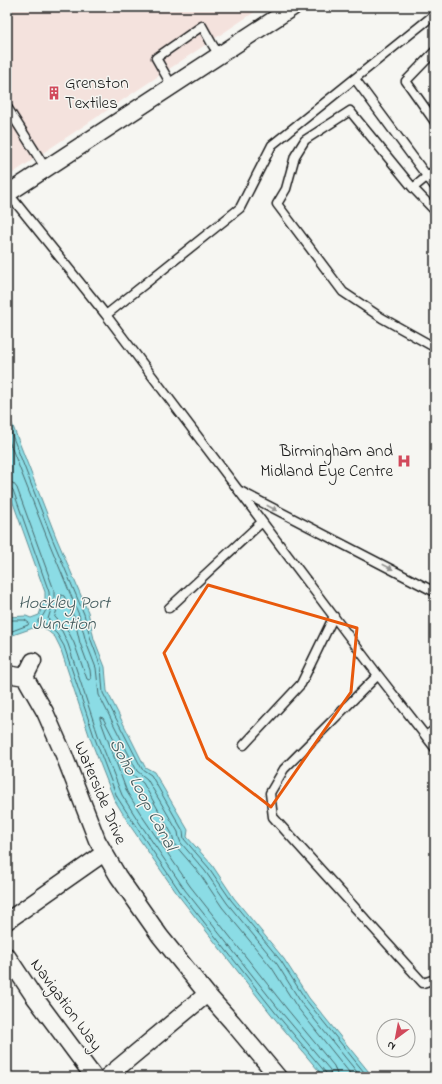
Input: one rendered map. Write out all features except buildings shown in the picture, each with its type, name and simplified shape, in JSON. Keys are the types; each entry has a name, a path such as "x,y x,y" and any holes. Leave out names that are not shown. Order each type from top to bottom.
{"street":[{"path":"7,194 293,7"},
{"path":"7,674 25,677 33,661"},
{"name":"Waterside Drive","path":"25,677 45,712 64,755 97,840 104,853 148,919 207,994 278,1077"},
{"path":"7,921 104,853"},
{"name":"Navigation Way","path":"7,956 94,1077"},
{"path":"107,1077 207,994"}],"lane":[{"path":"106,315 240,208 272,145 435,14"},
{"path":"172,86 156,58 202,26 220,55"},
{"path":"435,51 406,81 435,122"},
{"path":"355,79 435,187"},
{"path":"7,107 46,169"},
{"path":"435,212 350,111 305,140 295,156 286,189 277,204 343,292 382,318 435,347"},
{"path":"414,188 435,170"},
{"path":"7,194 106,315 378,675 435,748"},
{"path":"238,490 435,592"},
{"path":"169,608 262,522"},
{"path":"244,745 301,684 334,616"},
{"path":"378,675 284,769 270,793 273,817 423,984 435,979"},
{"path":"426,736 435,729"}],"highlighted area":[{"path":"208,585 357,628 351,692 271,807 207,758 164,653"}],"shaded area":[{"path":"7,7 262,7 7,177"}],"water":[{"path":"7,411 56,537 88,612 94,639 105,667 107,691 145,767 154,772 188,830 187,837 212,865 234,898 284,959 309,998 373,1077 324,1077 275,1019 178,895 131,827 114,799 90,738 60,647 55,637 43,627 33,628 7,637 7,617 26,616 31,618 39,615 45,598 45,592 7,486"}],"place":[{"name":"Grenston Textiles","path":"54,93"},
{"name":"Birmingham and Midland Eye Centre","path":"404,461"}],"water label":[{"name":"Hockley Port Junction","path":"64,614"},
{"name":"Soho Loop Canal","path":"142,795"}]}
